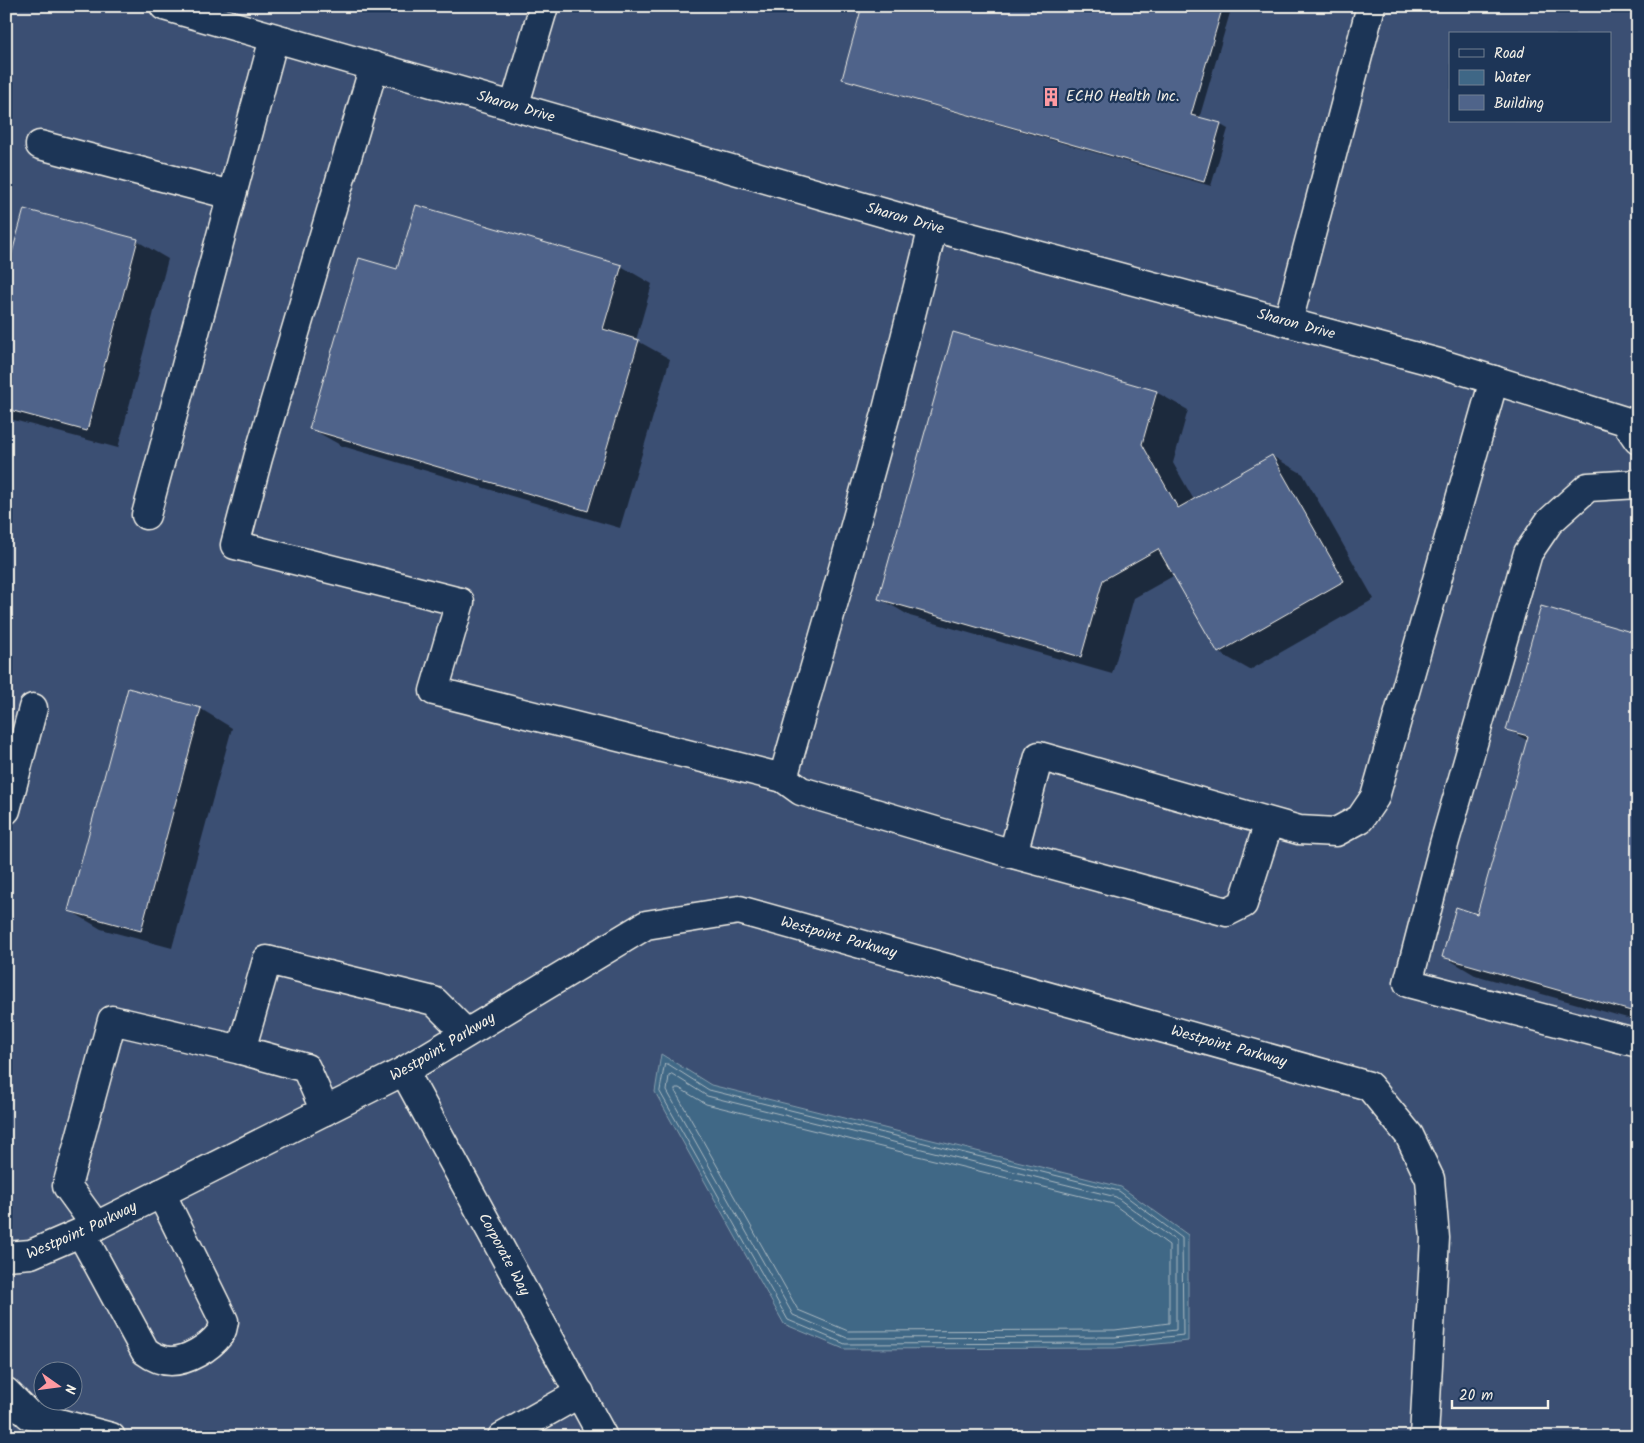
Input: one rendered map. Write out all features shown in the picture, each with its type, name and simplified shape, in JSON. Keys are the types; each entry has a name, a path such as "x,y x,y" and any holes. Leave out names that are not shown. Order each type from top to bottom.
{"street":[{"name":"Sharon Drive","path":"164,6 933,227 1439,363 1625,421 1638,440"},
{"path":"514,107 544,6"},
{"path":"1288,322 1371,6"},
{"path":"146,515 274,38"},
{"path":"374,66 264,439 235,545 460,602 434,691 783,778 802,791 1013,854 1227,912 1243,904 1269,822"},
{"path":"40,146 231,195"},
{"path":"783,778 886,414 933,227"},
{"path":"1013,854 1039,756 1299,830 1336,832 1360,819 1375,797 1494,380"},
{"path":"1638,484 1588,487 1549,522 1528,553 1444,844 1408,983 1638,1043"},
{"path":"6,810 34,708"},
{"name":"Westpoint Parkway","path":"6,1256 31,1254 88,1229 404,1071 646,925 739,910 1369,1086 1409,1135 1430,1179 1435,1238 1424,1437"},
{"path":"241,1050 268,960 434,1001 466,1033"},
{"path":"161,1194 224,1320 221,1334 206,1347 187,1358 171,1361 155,1358 145,1351 67,1186 112,1020 241,1050 306,1068 325,1110"},
{"name":"Corporate Way","path":"404,1071 603,1437"},
{"path":"6,1392 29,1415 111,1437"},
{"path":"502,1437 580,1393"}],"shaded area":[{"path":"6,6 1638,6 1638,1437 6,1437"}],"water":[{"path":"661,1054 711,1085 1121,1187 1188,1235 1188,1341 1116,1348 844,1349 784,1324 655,1092"}],"building":[{"name":"ECHO Health Inc.","path":"862,6 1223,6 1191,115 1221,123 1204,182 842,79"},
{"path":"416,205 622,265 603,329 639,340 588,511 309,429 359,258 397,269"},
{"path":"24,209 138,239 87,431 6,409 6,275"},
{"path":"953,332 1157,391 1142,444 1178,508 1272,455 1344,581 1218,653 1158,549 1103,580 1081,657 878,599"},
{"path":"1541,606 1638,634 1638,1013 1442,957 1456,907 1477,914 1528,736 1506,730"},
{"path":"128,688 201,708 141,931 68,911"}],"place":[{"name":"ECHO Health Inc.","path":"1051,97"}]}
